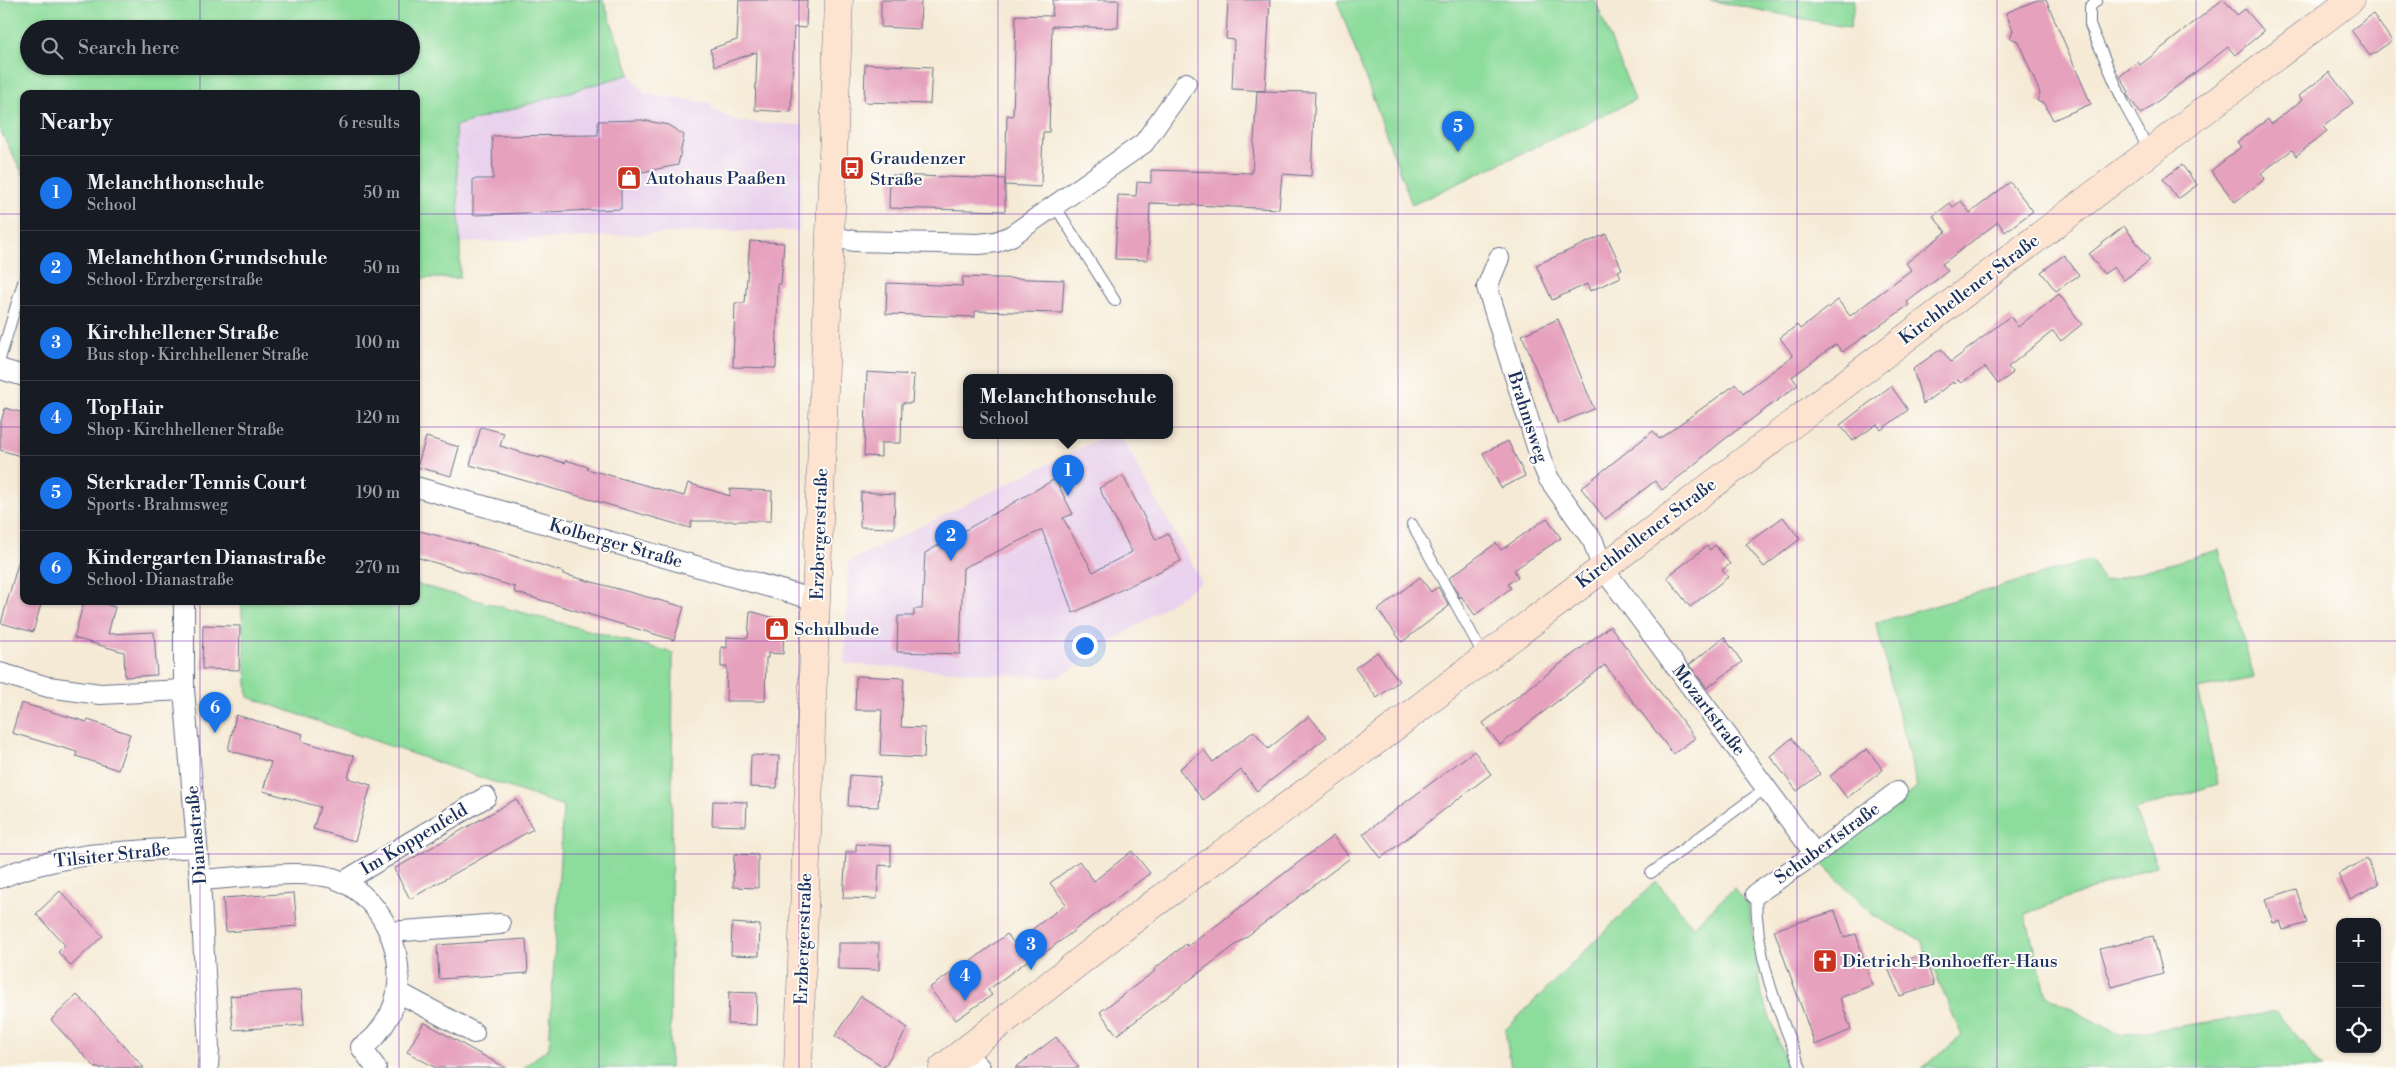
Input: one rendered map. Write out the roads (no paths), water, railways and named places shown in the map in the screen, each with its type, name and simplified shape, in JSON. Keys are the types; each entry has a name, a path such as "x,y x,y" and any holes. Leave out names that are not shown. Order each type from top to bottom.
{"main road":[{"name":"Erzbergerstraße","path":"798,1068 839,0"},
{"name":"Kirchhellener Straße","path":"962,1062 1147,909 1260,828 2350,0"}],"street":[{"path":"829,236 854,241 996,242 1011,236 1144,144 1186,83"},
{"name":"Brahmsweg","path":"1499,258 1487,287 1542,463 1549,479 1593,541 1602,567"},
{"path":"0,369 20,375"},
{"name":"Kolberger Straße","path":"420,487 816,600"},
{"name":"Mozartstraße","path":"1602,567 1815,854"},
{"name":"Dianastraße","path":"184,605 184,690 200,880 210,1048 208,1068"},
{"path":"0,673 48,687 100,694 184,690"},
{"name":"Schubertstraße","path":"1756,894 1815,854 1897,792"},
{"name":"Im Koppenfeld","path":"343,882 486,796"},
{"name":"Tilsiter Straße","path":"0,878 41,864 75,856 196,846"},
{"name":"Im Koppenfeld","path":"200,880 299,875 321,876 343,882 372,906 389,932 398,961 398,992 387,1021 368,1044 361,1047 376,1068"},
{"path":"389,932 500,924"},
{"path":"398,992 474,1033"}],"lane":[{"path":"2097,0 2090,7 2090,25 2126,106 2149,151"},
{"path":"1055,206 1115,301"},
{"path":"0,359 20,293"},
{"path":"1412,524 1485,657"},
{"path":"1651,873 1766,788"},
{"path":"1756,894 1756,923 1760,951 1779,1012 1801,1068"}],"place":[{"name":"Sterkrader Tennis Court","path":"1458,152"},
{"name":"Graudenzer Straße","path":"852,168"},
{"name":"Autohaus Paaßen","path":"629,178"},
{"name":"Melanchthonschule","path":"1068,496"},
{"name":"Melanchthon Grundschule","path":"951,561"},
{"name":"Schulbude","path":"777,629"},
{"name":"Kindergarten Dianastraße","path":"215,733"},
{"name":"Dietrich-Bonhoeffer-Haus","path":"1825,961"},
{"name":"Kirchhellener Straße","path":"1031,970"},
{"name":"TopHair","path":"965,1001"}]}
